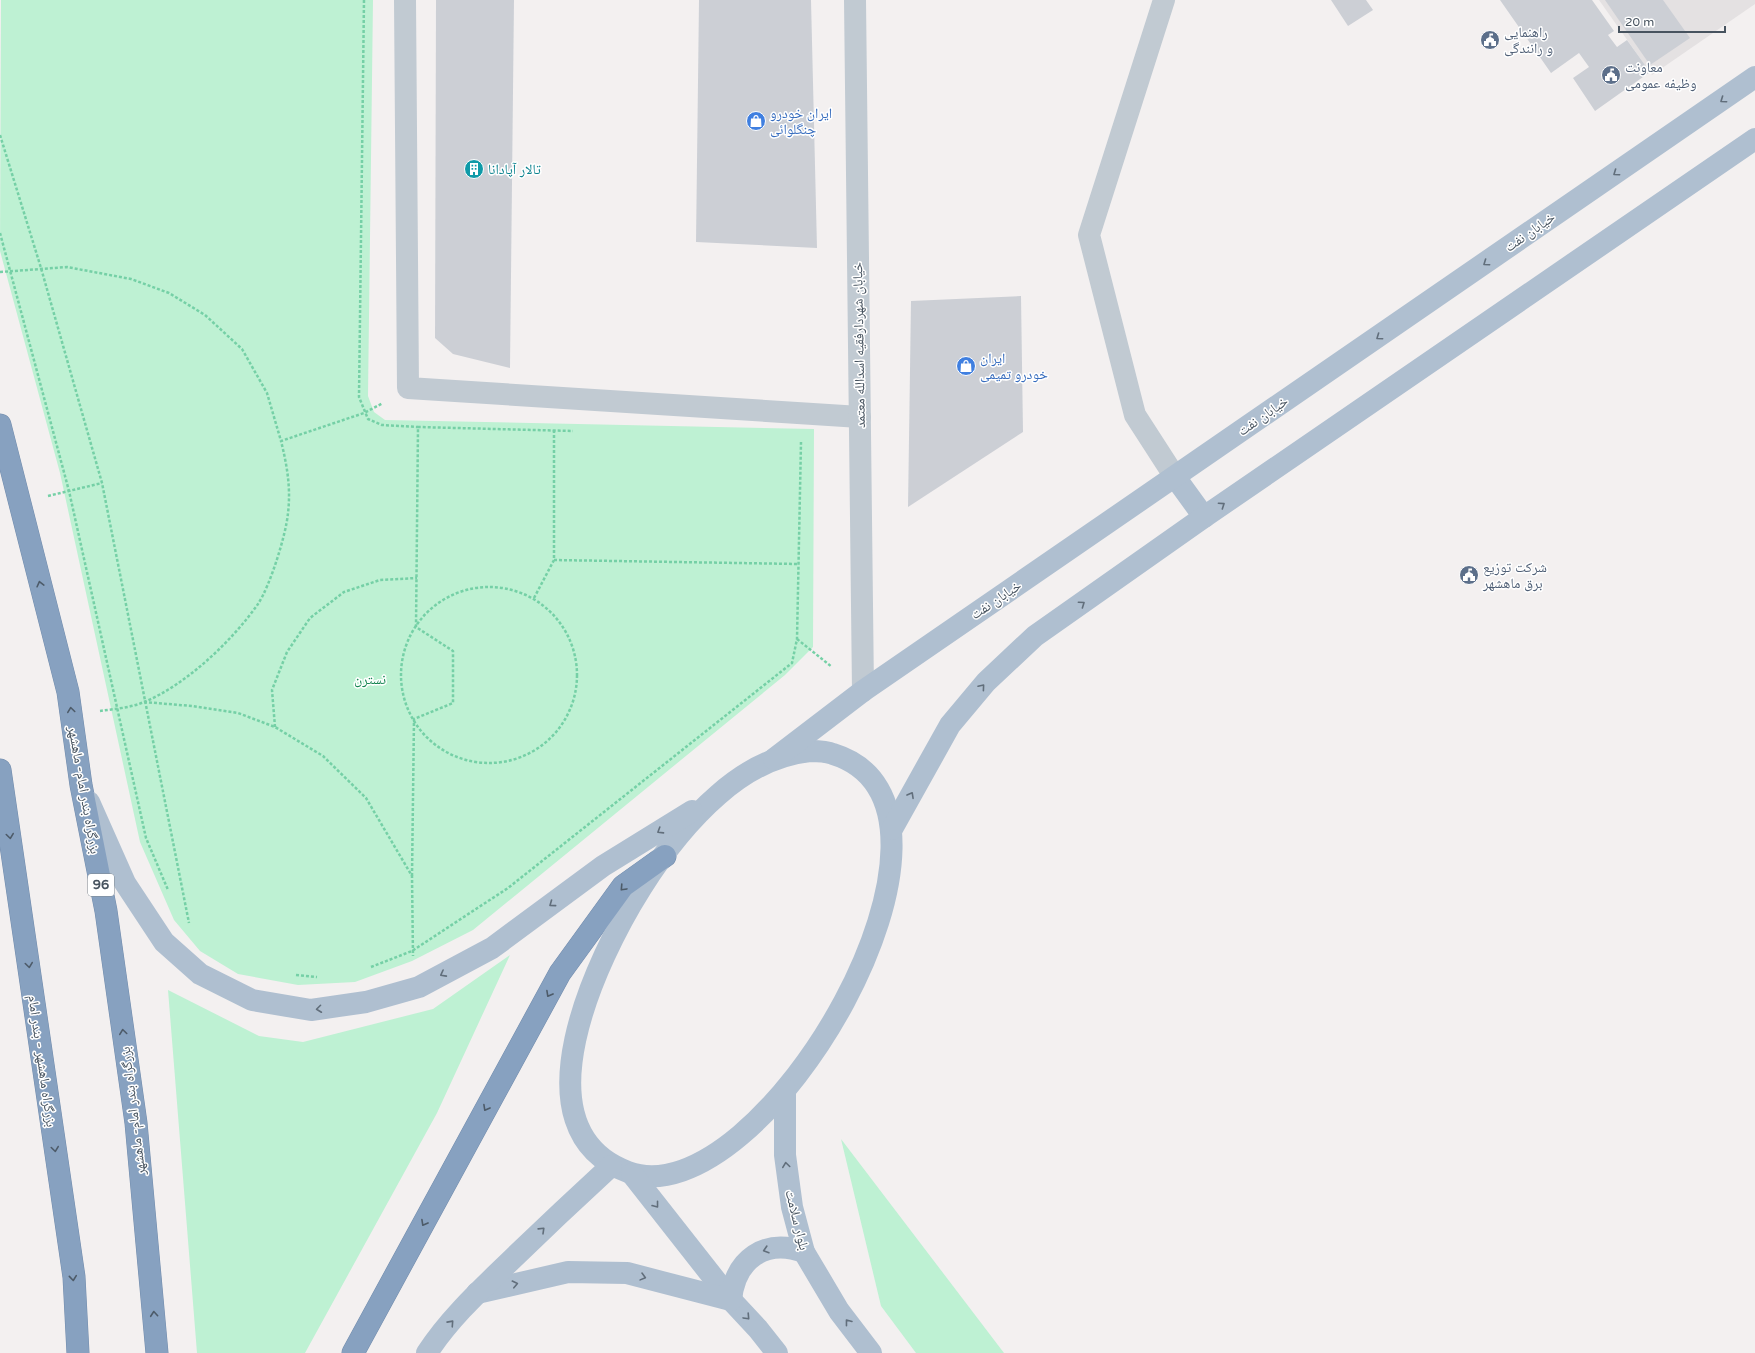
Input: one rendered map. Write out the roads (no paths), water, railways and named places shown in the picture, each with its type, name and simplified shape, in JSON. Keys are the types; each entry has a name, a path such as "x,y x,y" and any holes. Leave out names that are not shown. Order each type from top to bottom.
{"highway":[{"name":"بزرگراه بندر امام- ماهشهر","path":"0,424 68,692 81,784 106,911 136,1123 157,1353"},
{"name":"بزرگراه ماهشهر - بندر امام","path":"0,770 74,1277 78,1353"},
{"path":"357,1346 560,973 623,886 665,856"}],"main road":[{"name":"خیابان نفت","path":"774,759 863,691 1755,77"},
{"path":"892,829 950,725 986,682 1036,636 1204,517 1755,139"},
{"path":"1175,477 1204,517"},
{"path":"81,784 125,883 164,942 200,974 252,1000 311,1010 366,1002 419,987 492,948 604,866 717,796 744,775 774,759 791,753 810,751 831,753 852,762 870,776 882,793 892,829 893,846 890,880 881,914 868,950 832,1024 785,1090 746,1131 704,1162 672,1174 653,1177 632,1174 611,1166 593,1151 581,1134 575,1116 570,1082 573,1048 588,995 603,958 631,904 691,822 717,796"},
{"name":"بلوار سلامت","path":"785,1090 785,1155 792,1207 804,1252 839,1311 872,1353"},
{"path":"427,1353 434,1341 477,1293 550,1221 611,1166"},
{"path":"632,1174 731,1300 777,1353"},
{"path":"731,1300 733,1286 738,1273 746,1262 757,1253 768,1249 781,1247 793,1248 804,1252"},
{"path":"477,1293 568,1272 627,1273 731,1300"}],"street":[{"path":"405,0 408,388 860,417"},
{"name":"خیابان شهردارفقیه اسدالله معتمد","path":"855,0 863,691"},
{"path":"1164,0 1089,235 1134,415 1175,477"}],"place":[{"name":"راهنمایی و رانندگی","path":"1490,40"},
{"name":"معاونت وظیفه عمومی","path":"1611,75"},
{"name":"ایران خودرو چنگلوائی","path":"756,121"},
{"name":"تالار آپادانا","path":"474,169"},
{"name":"ایران خودرو تمیمی","path":"966,366"},
{"name":"شرکت توزیع برق ماهشهر","path":"1469,575"}],"park label":[{"name":"نسترن","path":"370,679"}]}
